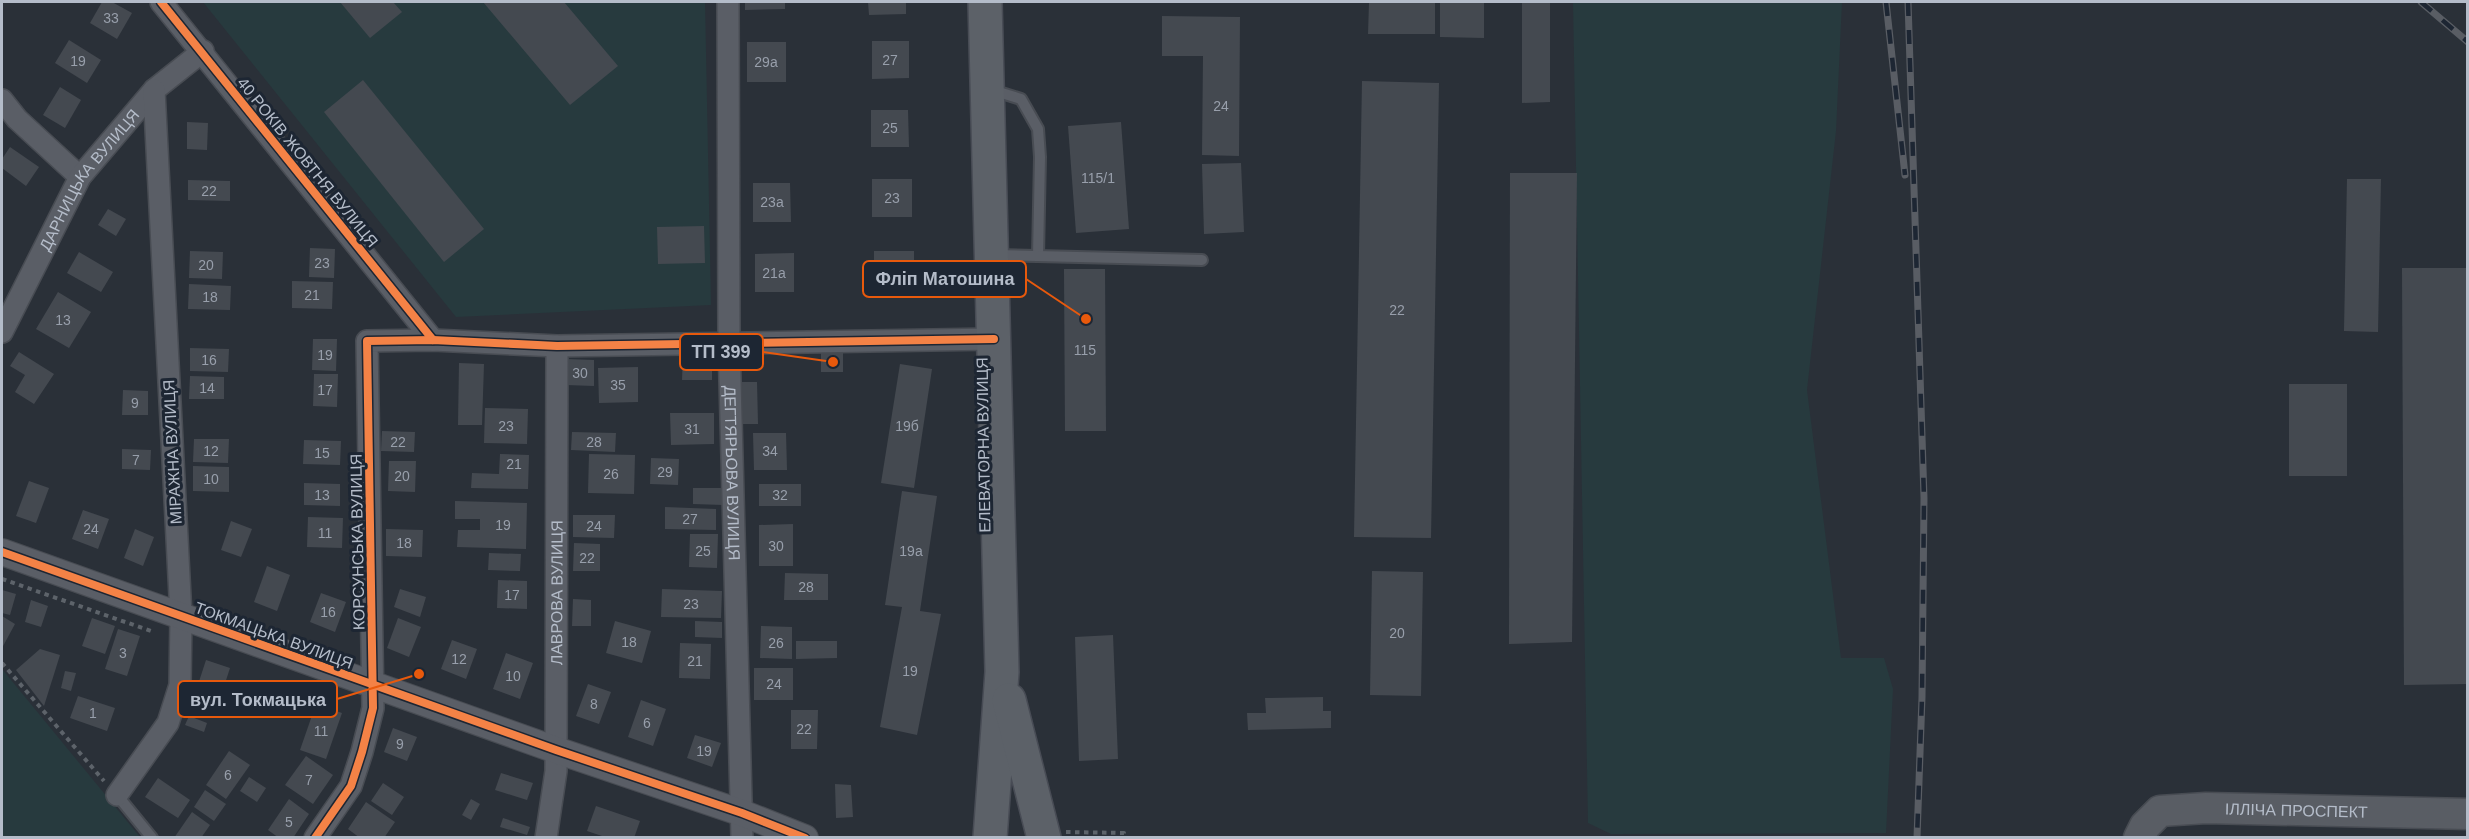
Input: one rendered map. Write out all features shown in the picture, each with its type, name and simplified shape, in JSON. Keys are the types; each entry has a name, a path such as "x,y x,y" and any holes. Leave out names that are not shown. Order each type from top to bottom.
{"main road":[{"name":"ЕЛЕВАТОРНА ВУЛИЦЯ","path":"985,2 1002,672 990,837"},
{"name":"ЕЛЕВАТОРНА ВУЛИЦЯ","path":"1002,672 1044,836"},
{"name":"ІЛЛІЧА ПРОСПЕКТ","path":"2139,837 2145,826 2160,811 2206,808 2468,813"}],"street":[{"name":"40 РОКІВ ЖОВТНЯ ВУЛИЦЯ","path":"161,2 203,51 433,340"},
{"name":"ДЕГТЯРЬОВА ВУЛИЦЯ","path":"728,2 729,342 742,825"},
{"name":"ДАРНИЦЬКА ВУЛИЦЯ","path":"2,332 80,177 154,90 203,51"},
{"name":"МІРАЖНА ВУЛИЦЯ","path":"117,795 168,723 180,685 181,616 154,90"},
{"path":"2,100 17,119 80,177"},
{"path":"433,340 557,346 994,339"},
{"name":"КОРСУНСЬКА ВУЛИЦЯ","path":"315,837 351,786 373,708 367,341 433,340"},
{"name":"ЛАВРОВА ВУЛИЦЯ","path":"546,837 556,771 557,346"},
{"name":"ТОКМАЦЬКА ВУЛИЦЯ","path":"2,552 556,750 742,825 779,837"},
{"name":"ТОКМАЦЬКА ВУЛИЦЯ","path":"742,825 805,837"}],"lane":[{"path":"987,88 1021,99 1038,129 1040,157 1038,256"},
{"path":"992,255 1202,260"},
{"path":"117,795 152,837"}],"path":[{"path":"2,663 117,795"},
{"path":"1044,836 1065,832 1124,833 1124,837"}],"green space":[{"path":"203,2 705,2 711,305 456,317"},
{"path":"1573,2 1842,2 1836,131 1807,390 1841,658 1884,658 1893,689 1886,833 1611,834 1588,823"},
{"path":"2,669 140,837 2,837"}],"building":[{"path":"102,2 112,2 132,13 117,39 90,23"},
{"path":"340,2 393,2 402,12 370,38"},
{"path":"483,2 564,2 618,66 570,105"},
{"path":"745,2 785,2 785,9 745,10"},
{"path":"868,2 906,2 906,14 869,15"},
{"path":"1369,2 1435,2 1435,34 1368,34"},
{"path":"1440,2 1484,2 1484,38 1440,37"},
{"path":"1522,2 1550,2 1550,102 1522,103"},
{"path":"1162,16 1240,17 1239,156 1202,155 1203,56 1162,56"},
{"path":"69,40 101,60 87,83 55,63"},
{"path":"872,41 909,41 909,78 872,79"},
{"path":"747,42 786,42 786,82 747,82"},
{"path":"363,80 484,229 444,262 324,112"},
{"path":"1362,81 1439,83 1431,538 1354,537"},
{"path":"60,87 81,100 65,128 43,115"},
{"path":"871,110 908,110 909,147 871,147"},
{"path":"187,122 208,123 207,150 187,149"},
{"path":"1121,122 1129,229 1076,233 1068,126"},
{"path":"10,147 39,167 26,186 2,168 2,159"},
{"path":"1241,163 1244,232 1204,234 1202,164"},
{"path":"1510,173 1577,173 1572,642 1509,644"},
{"path":"872,179 912,179 912,217 872,217"},
{"path":"2347,179 2381,179 2378,332 2344,331"},
{"path":"188,180 230,181 230,201 188,200"},
{"path":"753,183 790,183 791,222 753,222"},
{"path":"108,209 126,219 116,236 98,225"},
{"path":"704,226 705,263 658,264 657,227"},
{"path":"310,248 335,249 334,278 309,277"},
{"path":"190,251 223,252 222,279 189,278"},
{"path":"874,251 914,251 914,292 874,292"},
{"path":"79,252 113,272 101,292 67,273"},
{"path":"794,253 794,292 755,292 755,254"},
{"path":"2402,268 2468,268 2468,684 2404,685"},
{"path":"1064,269 1105,269 1106,431 1065,431"},
{"path":"292,281 333,282 332,309 292,308"},
{"path":"189,284 231,286 230,310 188,309"},
{"path":"58,292 91,312 69,348 36,329"},
{"path":"313,339 337,339 336,371 312,370"},
{"path":"190,348 229,349 228,372 190,371"},
{"path":"821,349 843,349 843,372 821,372"},
{"path":"19,352 54,374 34,404 15,392 25,375 10,366"},
{"path":"683,353 712,354 712,380 682,380"},
{"path":"567,359 594,360 594,386 566,385"},
{"path":"459,363 484,364 482,425 458,425"},
{"path":"900,364 932,369 914,488 881,483"},
{"path":"638,367 638,402 599,403 598,368"},
{"path":"314,374 338,374 337,407 313,406"},
{"path":"190,376 224,377 224,399 189,399"},
{"path":"742,382 757,382 758,424 742,424"},
{"path":"2289,384 2347,384 2347,476 2289,476"},
{"path":"123,390 148,391 148,415 122,415"},
{"path":"485,408 528,409 527,444 484,443"},
{"path":"670,413 714,413 714,444 671,445"},
{"path":"382,431 415,432 414,452 381,451"},
{"path":"572,432 616,433 615,452 571,450"},
{"path":"753,433 786,433 787,470 754,470"},
{"path":"194,439 229,439 228,463 193,462"},
{"path":"304,440 341,441 340,465 303,464"},
{"path":"122,449 151,450 150,470 122,469"},
{"path":"500,454 529,455 528,489 471,488 472,473 499,474"},
{"path":"589,454 635,455 634,494 588,493"},
{"path":"651,458 679,459 678,485 650,484"},
{"path":"389,461 416,461 415,492 388,491"},
{"path":"193,466 229,467 229,492 193,491"},
{"path":"29,481 49,488 36,523 16,516"},
{"path":"304,483 340,484 340,506 304,505"},
{"path":"759,484 801,484 801,506 759,506"},
{"path":"693,488 723,488 723,505 693,504"},
{"path":"902,491 937,496 920,611 941,614 917,735 880,727 902,607 885,605"},
{"path":"455,501 527,503 526,549 457,547 458,530 480,530 480,519 455,519"},
{"path":"665,507 716,509 716,530 665,529"},
{"path":"83,510 109,519 98,549 72,539"},
{"path":"573,515 615,515 614,538 573,537"},
{"path":"308,517 343,518 342,548 307,547"},
{"path":"231,521 252,529 241,557 221,550"},
{"path":"793,524 793,566 759,566 759,525"},
{"path":"135,529 154,537 143,566 124,558"},
{"path":"386,529 423,530 422,557 386,556"},
{"path":"690,534 718,534 717,568 689,567"},
{"path":"574,543 600,544 600,571 573,571"},
{"path":"489,553 521,554 520,571 488,570"},
{"path":"267,566 290,575 277,611 254,602"},
{"path":"1372,571 1423,572 1421,696 1370,695"},
{"path":"785,573 828,574 828,600 784,600"},
{"path":"498,580 527,581 527,609 497,608"},
{"path":"400,589 426,597 420,617 394,607"},
{"path":"662,589 722,591 721,618 661,617"},
{"path":"2,590 16,594 10,615 2,613"},
{"path":"321,593 346,602 335,632 310,622"},
{"path":"573,599 591,600 591,626 572,626"},
{"path":"31,600 48,606 41,627 25,622"},
{"path":"2,616 15,624 2,648"},
{"path":"92,618 115,626 105,654 82,646"},
{"path":"398,618 421,627 409,657 387,648"},
{"path":"615,621 651,631 642,663 606,653"},
{"path":"695,621 722,622 722,638 695,637"},
{"path":"761,626 792,627 792,659 760,658"},
{"path":"118,629 140,636 127,676 105,669"},
{"path":"1113,635 1118,759 1079,761 1075,637"},
{"path":"452,640 477,649 466,679 441,669"},
{"path":"796,641 837,641 837,658 796,659"},
{"path":"680,643 711,644 710,679 679,678"},
{"path":"40,649 60,655 44,706 16,670"},
{"path":"506,653 533,663 520,699 493,689"},
{"path":"206,660 230,668 216,711 192,703"},
{"path":"754,668 793,668 793,700 754,700"},
{"path":"65,671 76,673 71,691 61,688"},
{"path":"588,684 611,692 599,724 576,716"},
{"path":"78,696 115,708 107,731 70,718"},
{"path":"1323,697 1323,711 1331,711 1331,728 1248,730 1247,713 1266,713 1265,698"},
{"path":"641,700 666,709 653,746 628,737"},
{"path":"316,704 342,713 326,759 300,750"},
{"path":"791,710 818,710 817,749 791,749"},
{"path":"189,716 207,723 204,732 185,725"},
{"path":"393,728 417,737 407,761 384,752"},
{"path":"695,735 721,743 712,767 687,758"},
{"path":"229,751 250,765 226,799 206,785"},
{"path":"306,756 333,775 313,804 285,785"},
{"path":"501,773 533,783 527,800 495,790"},
{"path":"249,777 266,788 257,802 240,791"},
{"path":"158,778 190,800 178,818 145,797"},
{"path":"383,783 404,797 392,815 371,801"},
{"path":"835,784 851,785 853,817 836,818"},
{"path":"205,790 226,804 214,821 194,807"},
{"path":"289,799 309,814 293,838 279,838 268,830"},
{"path":"471,799 480,804 471,820 462,815"},
{"path":"366,802 395,822 384,838 360,838 348,829"},
{"path":"596,806 640,821 634,838 608,838 587,831"},
{"path":"192,812 210,825 201,838 174,838"},
{"path":"503,818 530,827 527,835 500,827"}],"railway":[{"path":"1886,2 1905,175"},
{"path":"1908,2 1924,498 1922,697 1917,838"},
{"path":"2421,2 2468,42"}],"cycle path":[{"path":"161,2 433,340"},
{"path":"315,838 351,786 373,708 367,341 433,340 557,346 994,339"},
{"path":"2,552 556,750 742,813 805,838"}],"place":[{"name":"Фліп Матошина","path":"1086,319"},
{"name":"ТП 399","path":"833,362"},
{"name":"вул. Токмацька","path":"419,674"}]}
